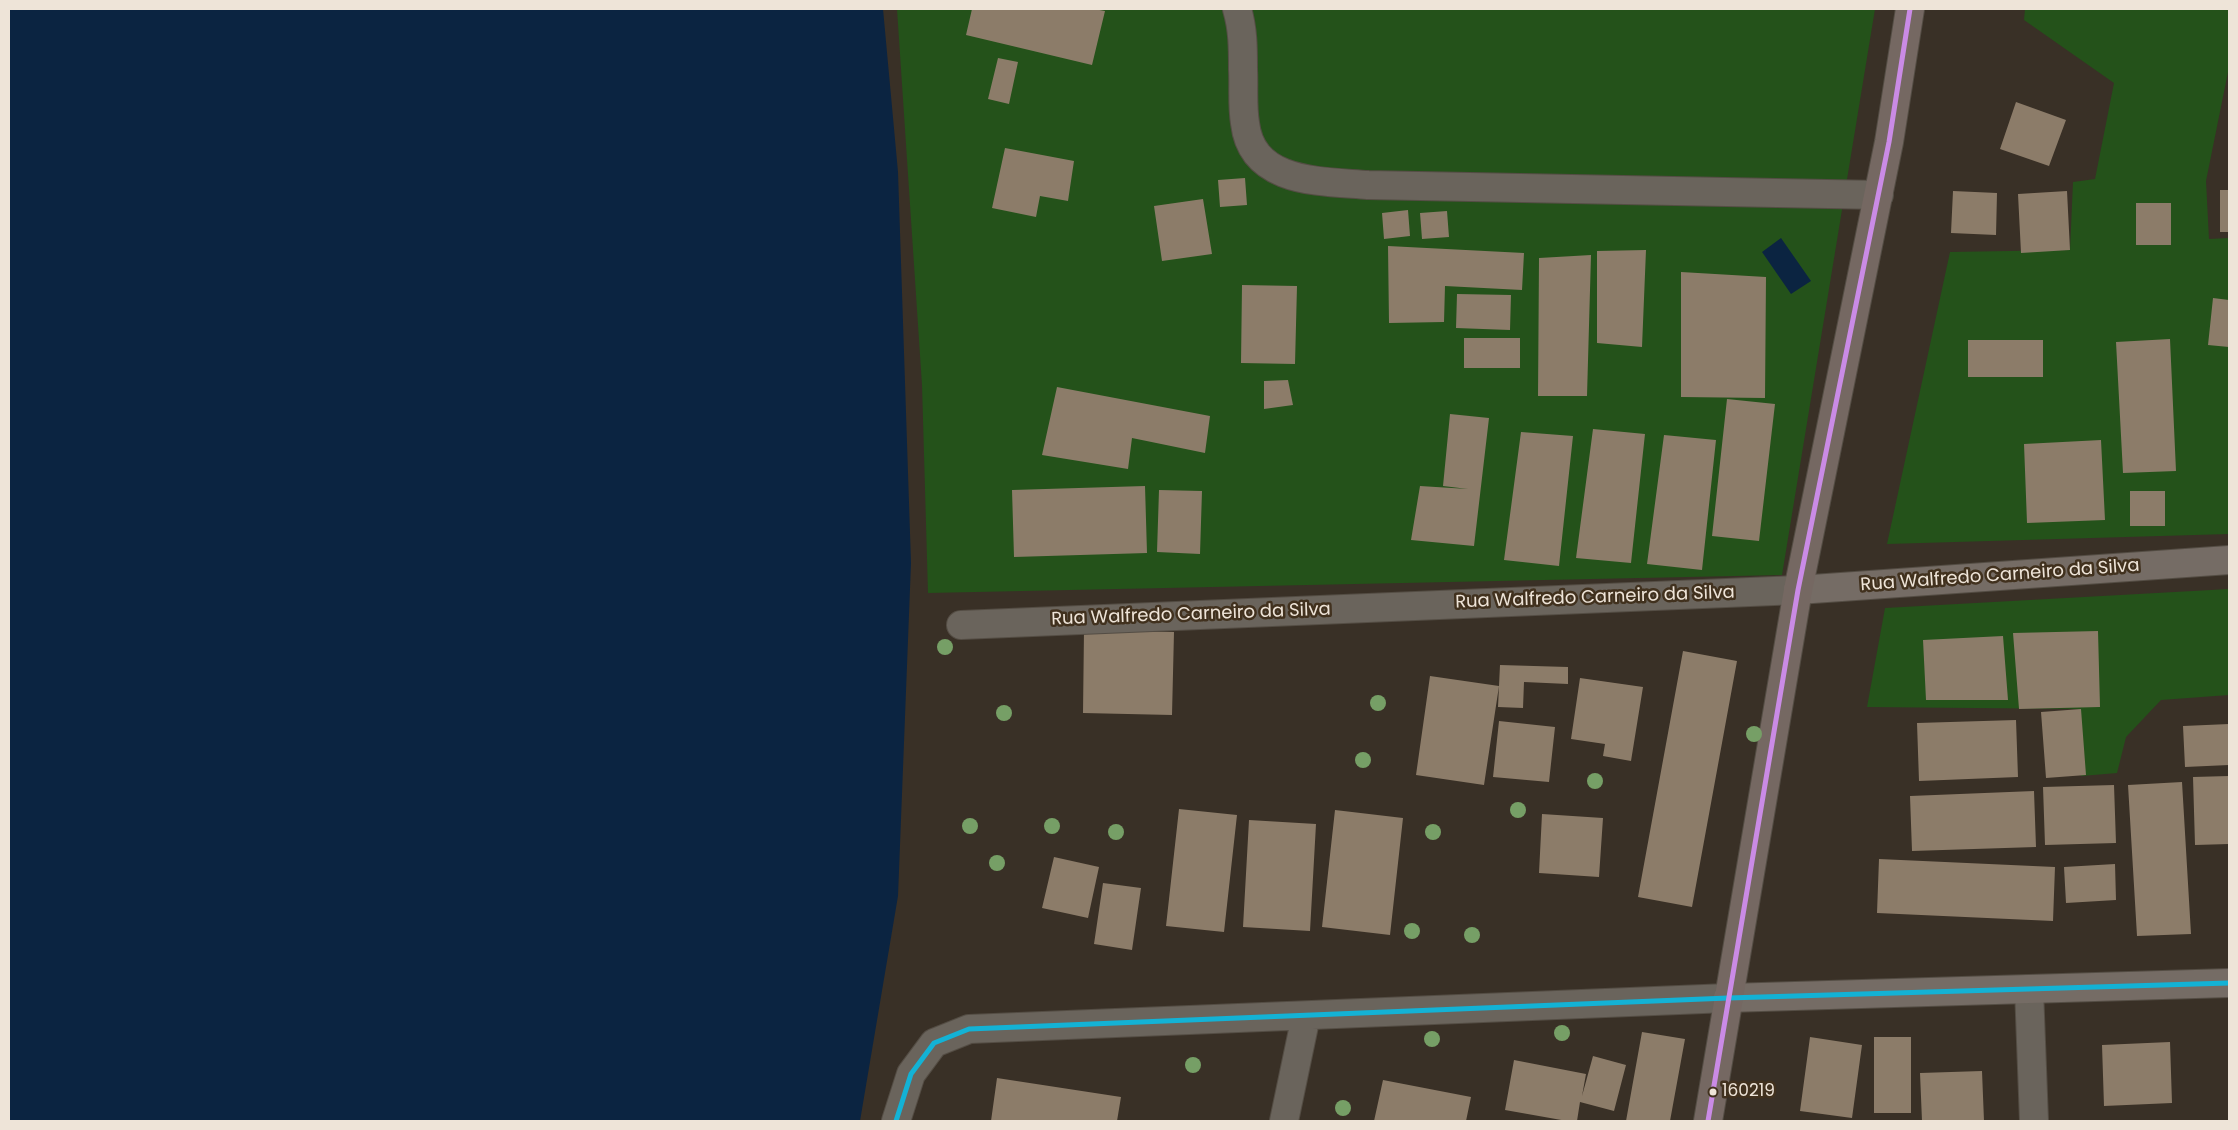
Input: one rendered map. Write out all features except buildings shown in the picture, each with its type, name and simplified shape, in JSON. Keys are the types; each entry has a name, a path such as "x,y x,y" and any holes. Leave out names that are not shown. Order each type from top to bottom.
{"main road":[{"path":"1708,1121 1798,590 1879,195 1910,9"},
{"name":"Rua Walfredo Carneiro da Silva","path":"1798,590 2229,560"},
{"path":"1728,998 2229,983"}],"street":[{"path":"1237,9 1242,25 1245,124 1253,150 1270,167 1305,180 1368,185 1879,195"},
{"name":"Rua Walfredo Carneiro da Silva","path":"960,625 1798,590"},
{"path":"2030,989 2034,1121"},
{"path":"896,1121 910,1074 934,1043 969,1029 1728,998"},
{"path":"1284,1121 1306,1016"}],"green space":[{"path":"897,9 1875,9 1782,575 928,593 922,385"},
{"path":"2025,9 2229,9 2229,67 2206,181 2209,239 2229,238 2229,534 1887,544 1950,252 2070,250 2073,182 2095,179 2114,83 2024,20"},
{"path":"2229,589 2229,695 2161,700 2126,737 2117,773 2081,776 2081,709 1867,707 1885,608"}],"water":[{"path":"9,9 883,9 898,172 911,563 898,896 860,1121 9,1121"},
{"path":"1781,238 1811,281 1791,294 1762,252"}],"transit line":[{"path":"1708,1121 1798,590 1889,142 1910,9"},
{"path":"896,1121 911,1074 934,1043 969,1029 1728,998 2229,983"}],"place":[{"name":"160219","path":"1713,1092"}]}
